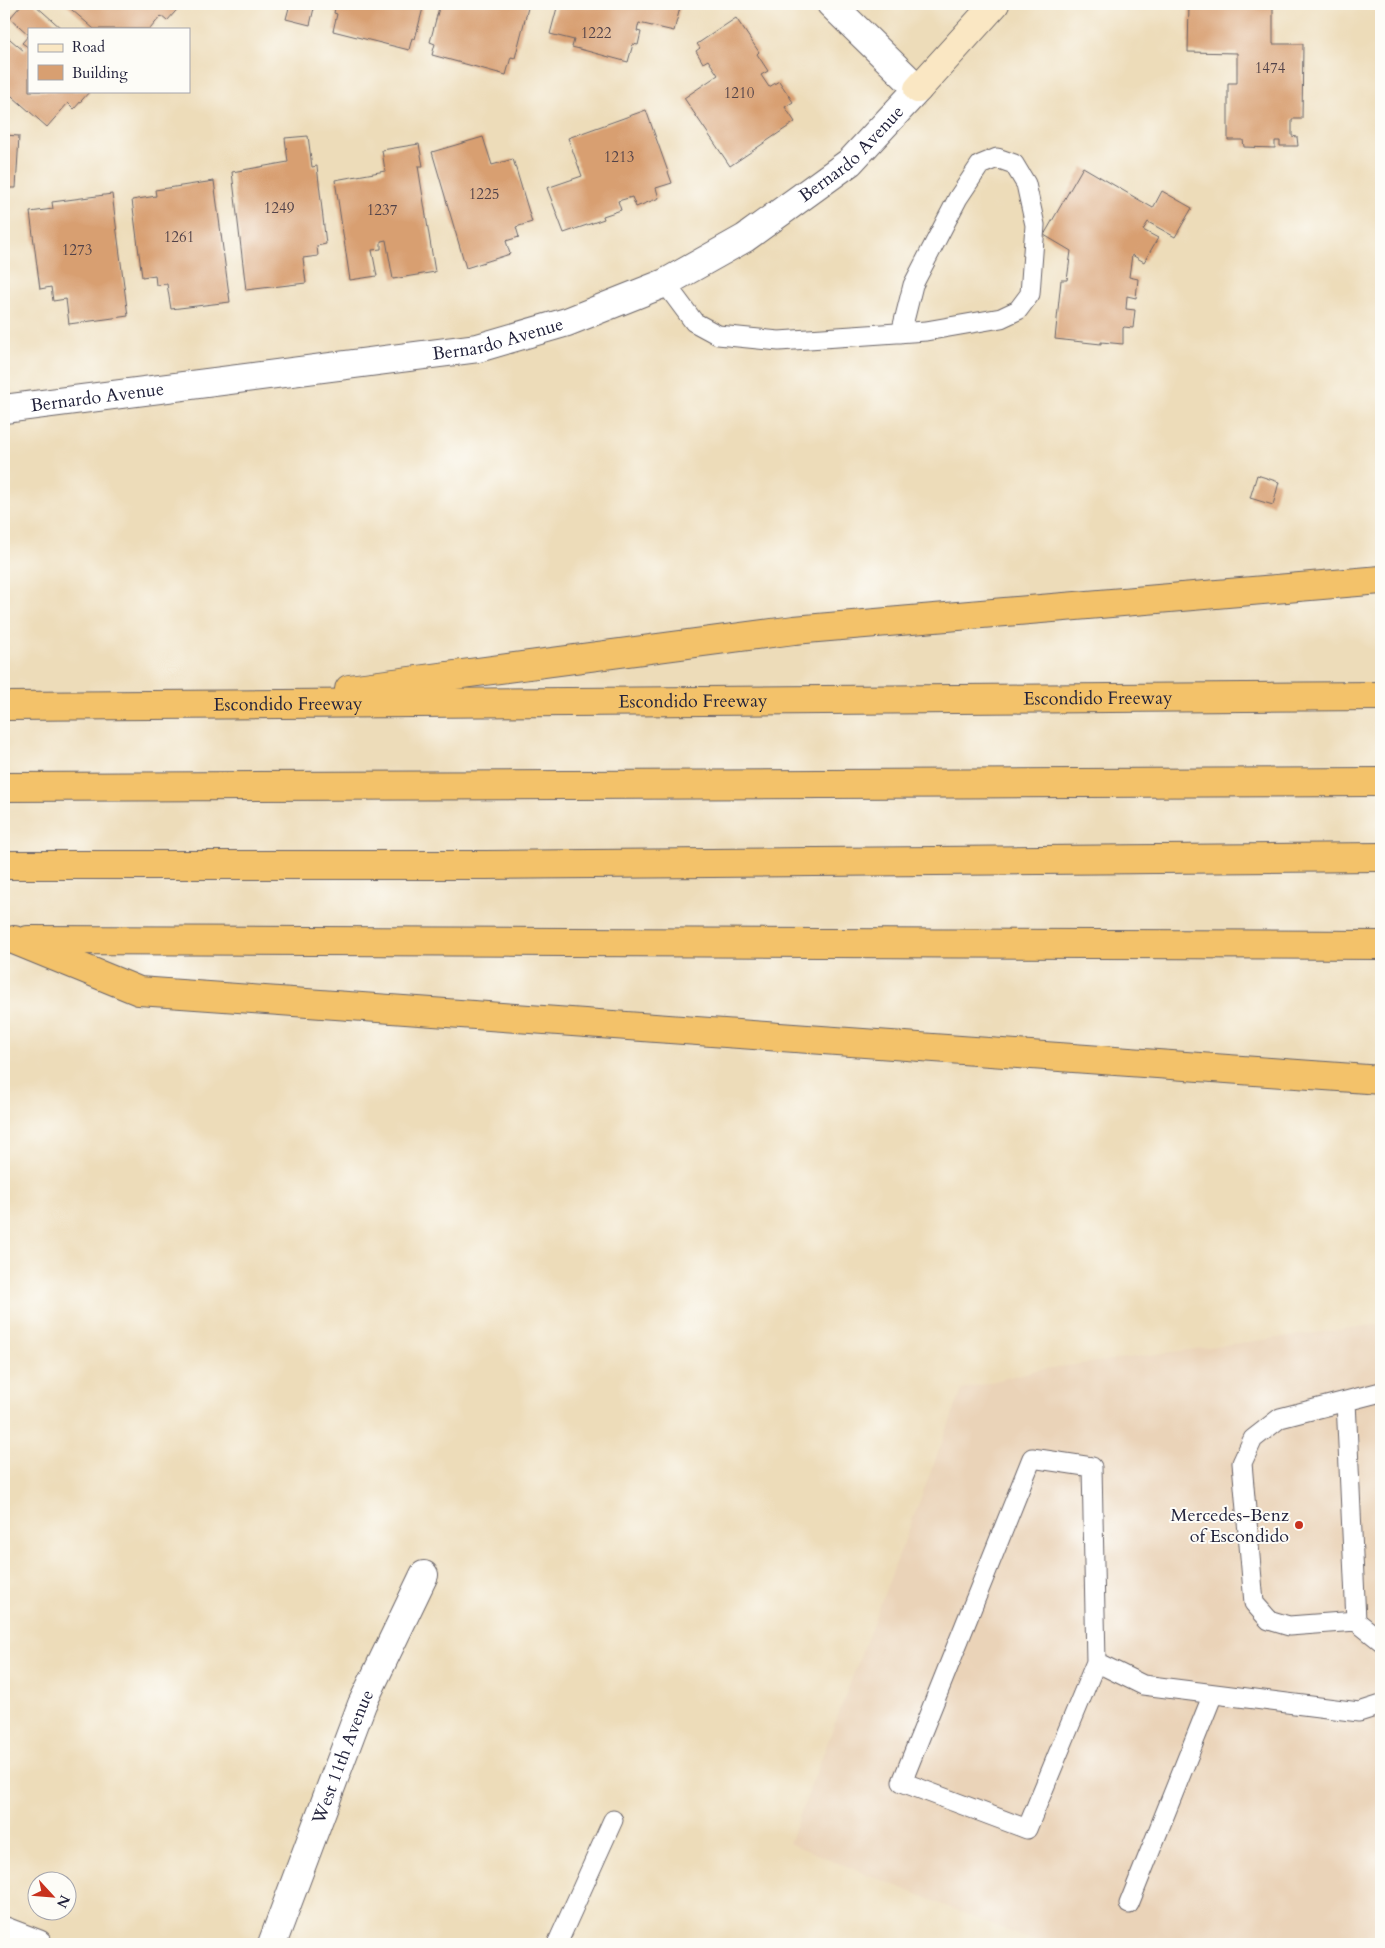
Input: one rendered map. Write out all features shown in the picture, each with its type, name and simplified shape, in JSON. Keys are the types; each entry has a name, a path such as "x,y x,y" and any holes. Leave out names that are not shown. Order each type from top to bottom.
{"highway":[{"path":"233,704 794,630 1381,580"},
{"name":"Escondido Freeway","path":"4,706 1381,696"},
{"path":"4,787 1381,782"},
{"path":"4,865 484,865 1381,857"},
{"path":"9,940 1381,945"},
{"path":"9,940 139,991 1381,1080"}],"street":[{"path":"831,4 918,88 995,4"},
{"name":"Bernardo Avenue","path":"4,409 478,348 566,322 665,283 745,238 850,162 918,88"},
{"name":"West 11th Avenue","path":"272,1944 362,1704 424,1575"},
{"path":"8,1936 38,1944"}],"lane":[{"path":"665,283 694,322 718,335 779,341 901,333 926,331 1001,318 1018,310 1030,294 1035,225 1026,184 1014,164 997,158 980,165 958,198 913,285 901,333"},
{"path":"1381,1392 1280,1418 1253,1439 1242,1462 1254,1603 1268,1620 1289,1626 1356,1621 1381,1641"},
{"path":"1346,1401 1356,1621"},
{"path":"1032,1458 1092,1467 1096,1662 1027,1829 902,1782 1032,1458"},
{"path":"1096,1662 1143,1685 1359,1712 1381,1705"},
{"path":"1129,1904 1213,1694"},
{"path":"557,1944 613,1820"}],"shaded area":[{"path":"1381,1324 1381,1944 1041,1944 789,1843 962,1390 1036,1370"}],"building":[{"path":"22,4 34,4 61,28 28,28 28,34 10,18"},
{"path":"65,4 182,4 167,21 161,16 151,28 93,28"},
{"path":"290,4 315,4 310,25 286,19"},
{"path":"336,4 424,4 415,39 412,38 409,50 333,31 337,14 334,13"},
{"path":"440,4 529,4 515,58 511,57 506,75 432,55 435,44 430,42"},
{"path":"558,4 681,4 674,31 639,23 637,31 641,32 638,45 633,44 628,62 572,47 574,40 550,34"},
{"path":"1189,4 1273,4 1273,44 1303,44 1302,119 1292,119 1292,136 1297,137 1298,146 1280,146 1280,141 1275,141 1275,148 1244,147 1243,140 1228,140 1228,83 1237,83 1237,53 1188,52"},
{"path":"736,18 759,52 757,54 768,71 761,75 769,87 779,81 793,102 785,107 795,122 730,166 684,98 718,75 708,60 703,63 696,51 700,48 697,44"},
{"path":"4,34 24,51 28,47 28,92 89,92 74,109 68,103 47,127 4,89"},
{"path":"28,36 28,47 22,43"},
{"path":"646,110 672,183 656,188 659,198 636,207 632,197 618,201 621,210 603,216 604,219 564,233 547,188 582,176 568,138"},
{"path":"4,135 19,136 16,188 4,188"},
{"path":"308,136 312,167 317,166 326,244 317,246 318,256 303,258 306,283 246,290 232,172 288,162 285,138"},
{"path":"483,137 492,165 513,159 532,222 516,227 519,237 506,241 510,254 466,268 432,152"},
{"path":"419,144 423,166 418,166 435,272 393,279 386,240 381,241 381,249 372,250 377,276 350,280 335,180 385,171 382,150"},
{"path":"1083,167 1153,208 1162,191 1192,208 1175,237 1148,222 1143,230 1158,238 1144,262 1132,255 1129,277 1138,279 1136,298 1127,296 1126,309 1135,310 1133,328 1123,328 1123,344 1101,342 1101,344 1055,339 1061,280 1067,280 1071,251 1044,235"},
{"path":"214,181 230,302 171,309 167,284 156,285 155,275 142,277 132,200 156,196 155,190"},
{"path":"112,194 128,316 69,324 66,299 53,301 51,287 40,289 30,212 53,209 52,202"},
{"path":"5,256 8,309 4,309"},
{"path":"1257,475 1279,482 1273,505 1250,498"}],"place":[{"name":"Mercedes-Benz of Escondido","path":"1299,1525"}]}
